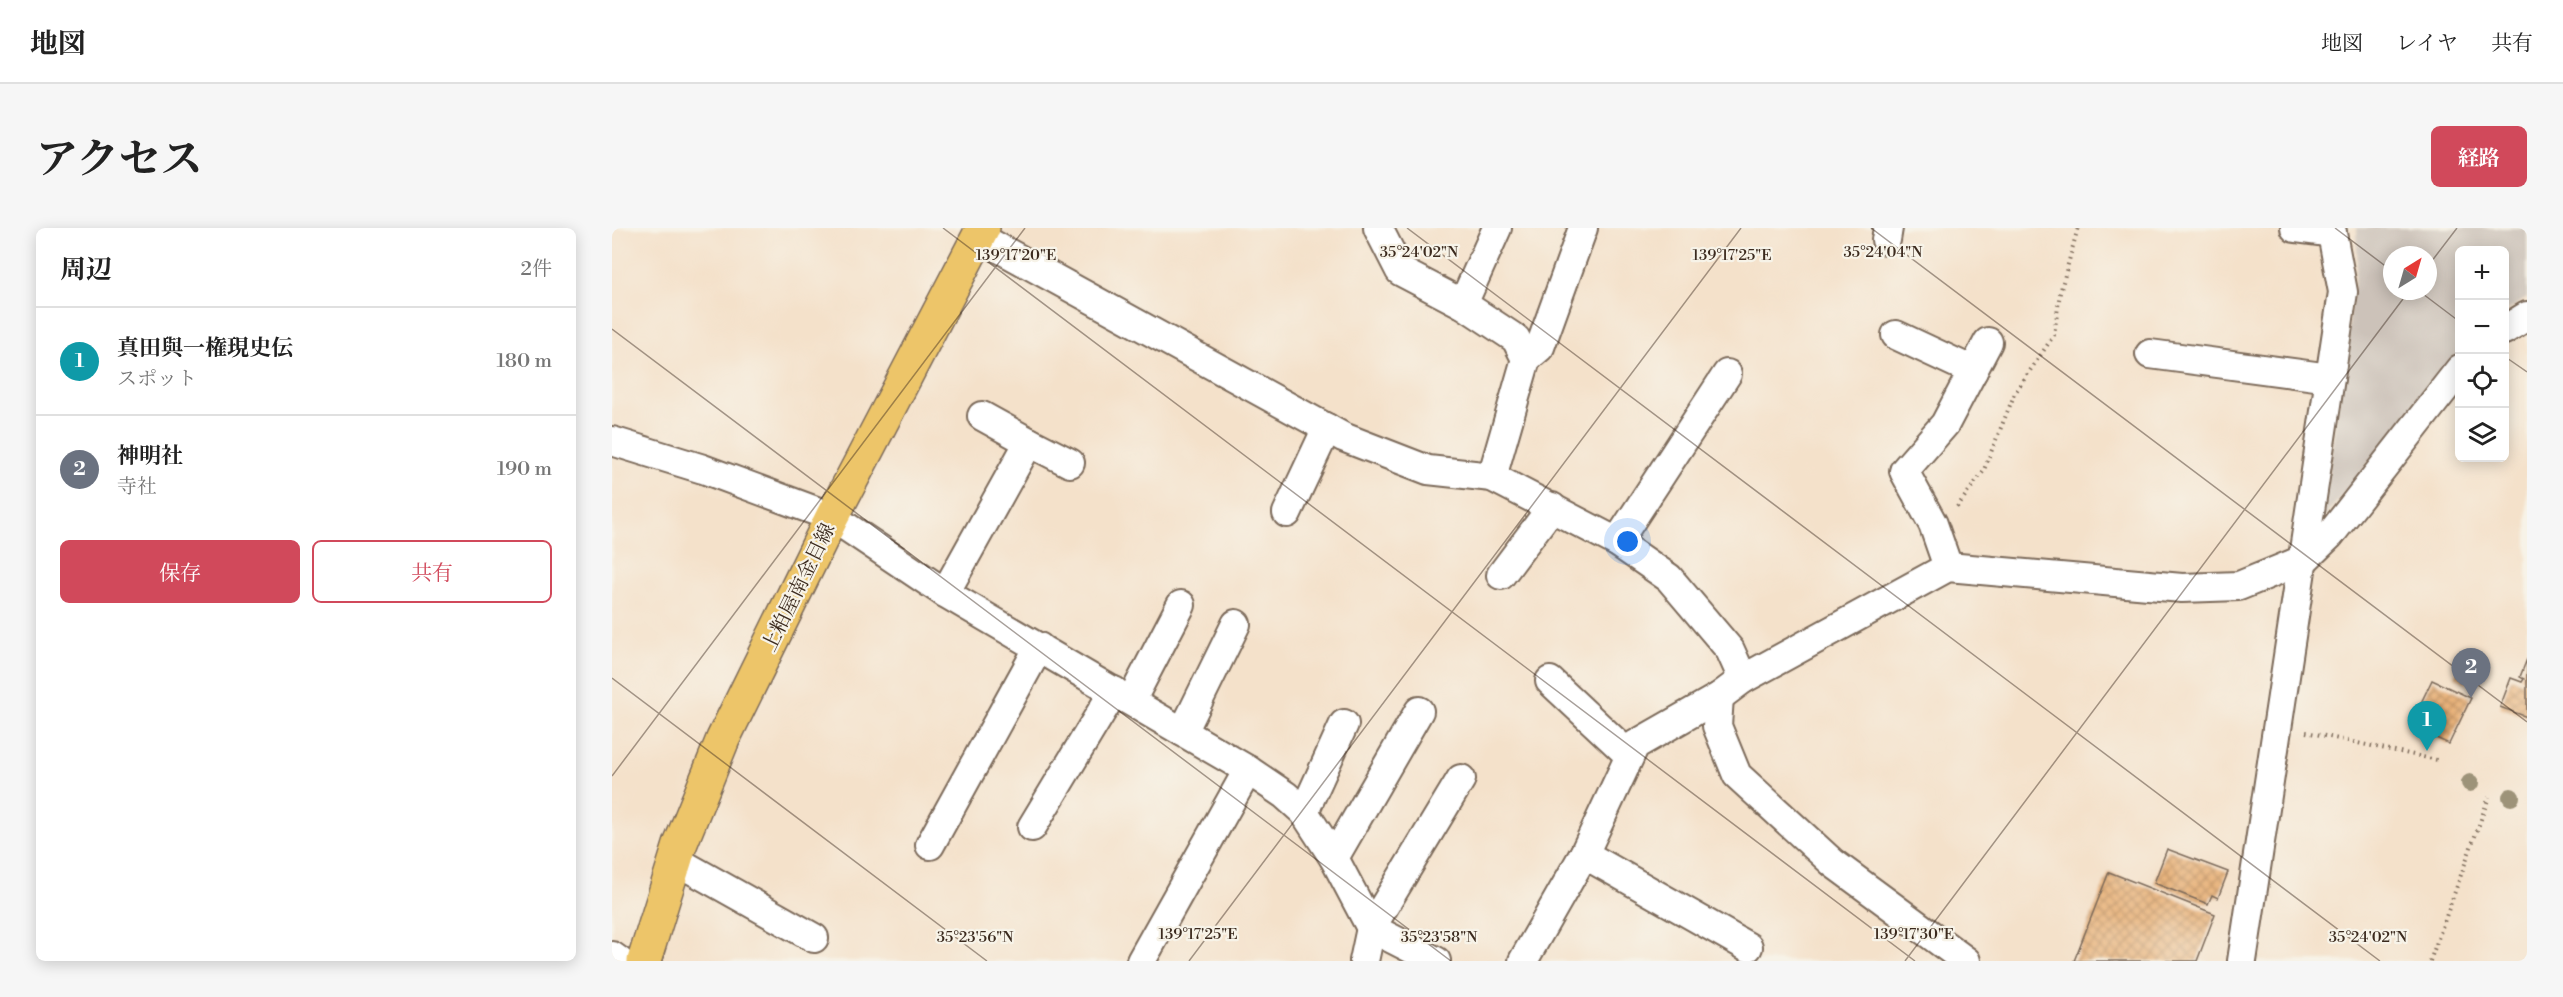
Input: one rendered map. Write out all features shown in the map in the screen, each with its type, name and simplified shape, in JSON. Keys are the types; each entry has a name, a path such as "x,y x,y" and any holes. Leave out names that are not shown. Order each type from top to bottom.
{"main road":[{"name":"上粕屋南金目線","path":"644,961 675,860 723,739 832,517 981,233"}],"street":[{"path":"1377,228 1400,271 1463,304 1516,339 1526,359"},
{"path":"1463,304 1497,228"},
{"path":"1492,477 1526,359 1540,347 1583,228"},
{"path":"2242,961 2305,559 2343,292 2331,231 2295,228"},
{"path":"981,233 1343,437 1428,470 1492,477 1617,542 1669,578 1730,650 1743,680"},
{"path":"2509,327 2527,316"},
{"path":"1896,335 1973,371"},
{"path":"1948,567 1937,534 1904,471 1945,424 1988,342"},
{"path":"2150,354 2330,378"},
{"path":"1617,542 1727,374"},
{"path":"1523,961 1584,854 1635,744 1719,697 1743,680 1948,567 2182,588 2239,586 2305,559 2330,536 2455,375"},
{"path":"982,416 1070,463"},
{"path":"1287,513 1327,428"},
{"path":"612,441 703,469 832,517 945,593 1248,770 1285,795 1304,812 1334,858 1371,928 1436,961"},
{"path":"945,593 1029,442"},
{"path":"1502,575 1552,507"},
{"path":"1032,827 1181,605"},
{"path":"1183,732 1236,624"},
{"path":"930,845 1039,647"},
{"path":"1550,681 1629,755"},
{"path":"1719,697 1717,726 1737,775 1833,863 1966,961"},
{"path":"1334,858 1419,711"},
{"path":"1304,812 1344,724"},
{"path":"1141,961 1169,936 1248,770"},
{"path":"1364,961 1371,928 1461,779"},
{"path":"1584,854 1736,932"},
{"path":"675,860 814,938"},
{"path":"612,956 619,961"}],"path":[{"path":"1937,534 1983,472 2015,393 2054,335 2060,293 2078,228"},
{"path":"2279,727 2437,760"},
{"path":"2430,961 2489,797"}],"shaded area":[{"path":"2357,228 2527,228 2527,298 2509,309 2509,246 2455,246 2455,357 2322,520 2357,262"}],"building":[{"path":"2527,659 2527,717 2500,707 2511,678 2522,682 2524,679 2520,677"},
{"path":"2460,667 2473,675 2468,684 2454,676"},
{"path":"2432,680 2471,698 2449,744 2421,731 2430,712 2419,707"},
{"path":"2167,849 2228,872 2218,898 2212,895 2208,904 2154,883"},
{"path":"2109,872 2215,914 2197,961 2074,961"}],"place":[{"name":"神明社","path":"2471,698"},
{"name":"真田與一権現史伝","path":"2427,751"}]}
